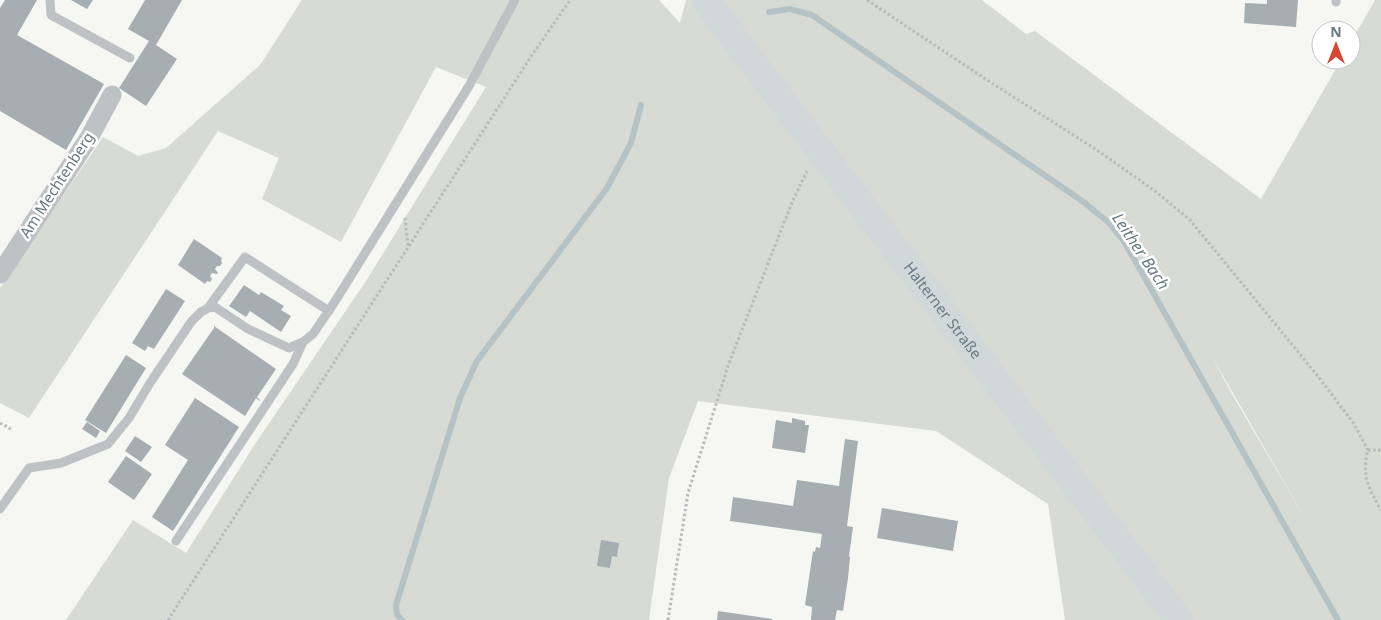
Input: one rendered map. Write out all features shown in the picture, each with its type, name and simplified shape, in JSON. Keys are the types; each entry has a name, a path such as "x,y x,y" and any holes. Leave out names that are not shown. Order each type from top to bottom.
{"main road":[{"name":"Halterner Straße","path":"706,1 1179,620"}],"street":[{"name":"Am Mechtenberg","path":"0,274 89,138 112,95"}],"lane":[{"path":"50,0 51,15 130,58"},
{"path":"208,308 215,308 248,330 289,348 303,342 313,334 469,86 515,0"},
{"path":"0,509 29,468 61,463 108,444 130,418 150,383 192,322 201,312 208,308 245,257 329,311"},
{"path":"176,541 293,364 303,342"}],"path":[{"path":"168,620 530,58 570,0"},
{"path":"867,0 1097,150 1155,191 1190,220 1316,374 1354,424 1368,450 1365,461 1366,477 1374,499 1381,510"},
{"path":"668,620 688,493 729,363 793,200 818,148"},
{"path":"400,198 406,223 408,247"},
{"path":"0,423 11,429"},
{"path":"1368,450 1381,450"}],"shaded area":[{"path":"302,0 659,0 680,23 686,0 704,0 1172,620 1065,620 1048,504 936,431 698,401 669,478 649,620 66,620 133,520 186,553 257,441 366,281 486,87 436,67 341,242 262,199 279,158 218,131 29,418 0,403 0,288 103,137 138,156 166,148 260,65"},
{"path":"708,0 982,0 1026,34 1035,31 1261,199 1335,70 1361,70 1361,24 1375,0 1381,0 1381,620 1182,620","holes":["1211,355 1310,527 1232,394"]}],"building":[{"path":"5,0 37,0 17,35 104,84 66,150 0,111 0,8"},
{"path":"71,0 93,0 87,9"},
{"path":"145,0 182,0 156,45 177,59 146,106 119,88 149,41 128,29"},
{"path":"1267,0 1298,0 1296,27 1244,23 1245,3 1267,4"},
{"path":"194,239 222,258 222,263 215,269 218,273 212,273 210,276 212,279 205,284 178,265"},
{"path":"244,285 259,295 261,292 284,306 281,310 291,316 281,332 250,311 246,317 229,306"},
{"path":"166,289 185,301 154,349 148,346 145,351 132,343"},
{"path":"214,326 276,369 257,397 260,401 256,398 245,416 182,374"},
{"path":"126,355 146,368 106,433 85,420"},
{"path":"195,398 239,427 173,531 152,517 188,460 165,445"},
{"path":"792,418 805,421 805,425 809,425 805,453 772,448 776,420 792,423"},
{"path":"87,422 100,431 96,438 82,429"},
{"path":"135,436 152,447 141,462 125,451"},
{"path":"845,439 858,441 847,526 853,527 843,611 837,610 835,620 811,620 812,607 805,605 813,551 815,552 816,547 820,548 822,534 730,521 733,497 793,506 797,480 839,486"},
{"path":"126,456 152,474 134,500 108,482"},
{"path":"882,508 958,521 953,551 877,538"},
{"path":"601,540 619,543 617,557 612,556 610,568 597,566"},
{"path":"718,611 773,619 717,620"}],"waterway":[{"name":"Leither Bach","path":"769,12 790,9 812,15 1085,203 1109,223 1123,240 1137,264 1338,620"},
{"path":"402,620 397,615 396,605 460,398 477,361 607,188 631,143 641,105"}]}
